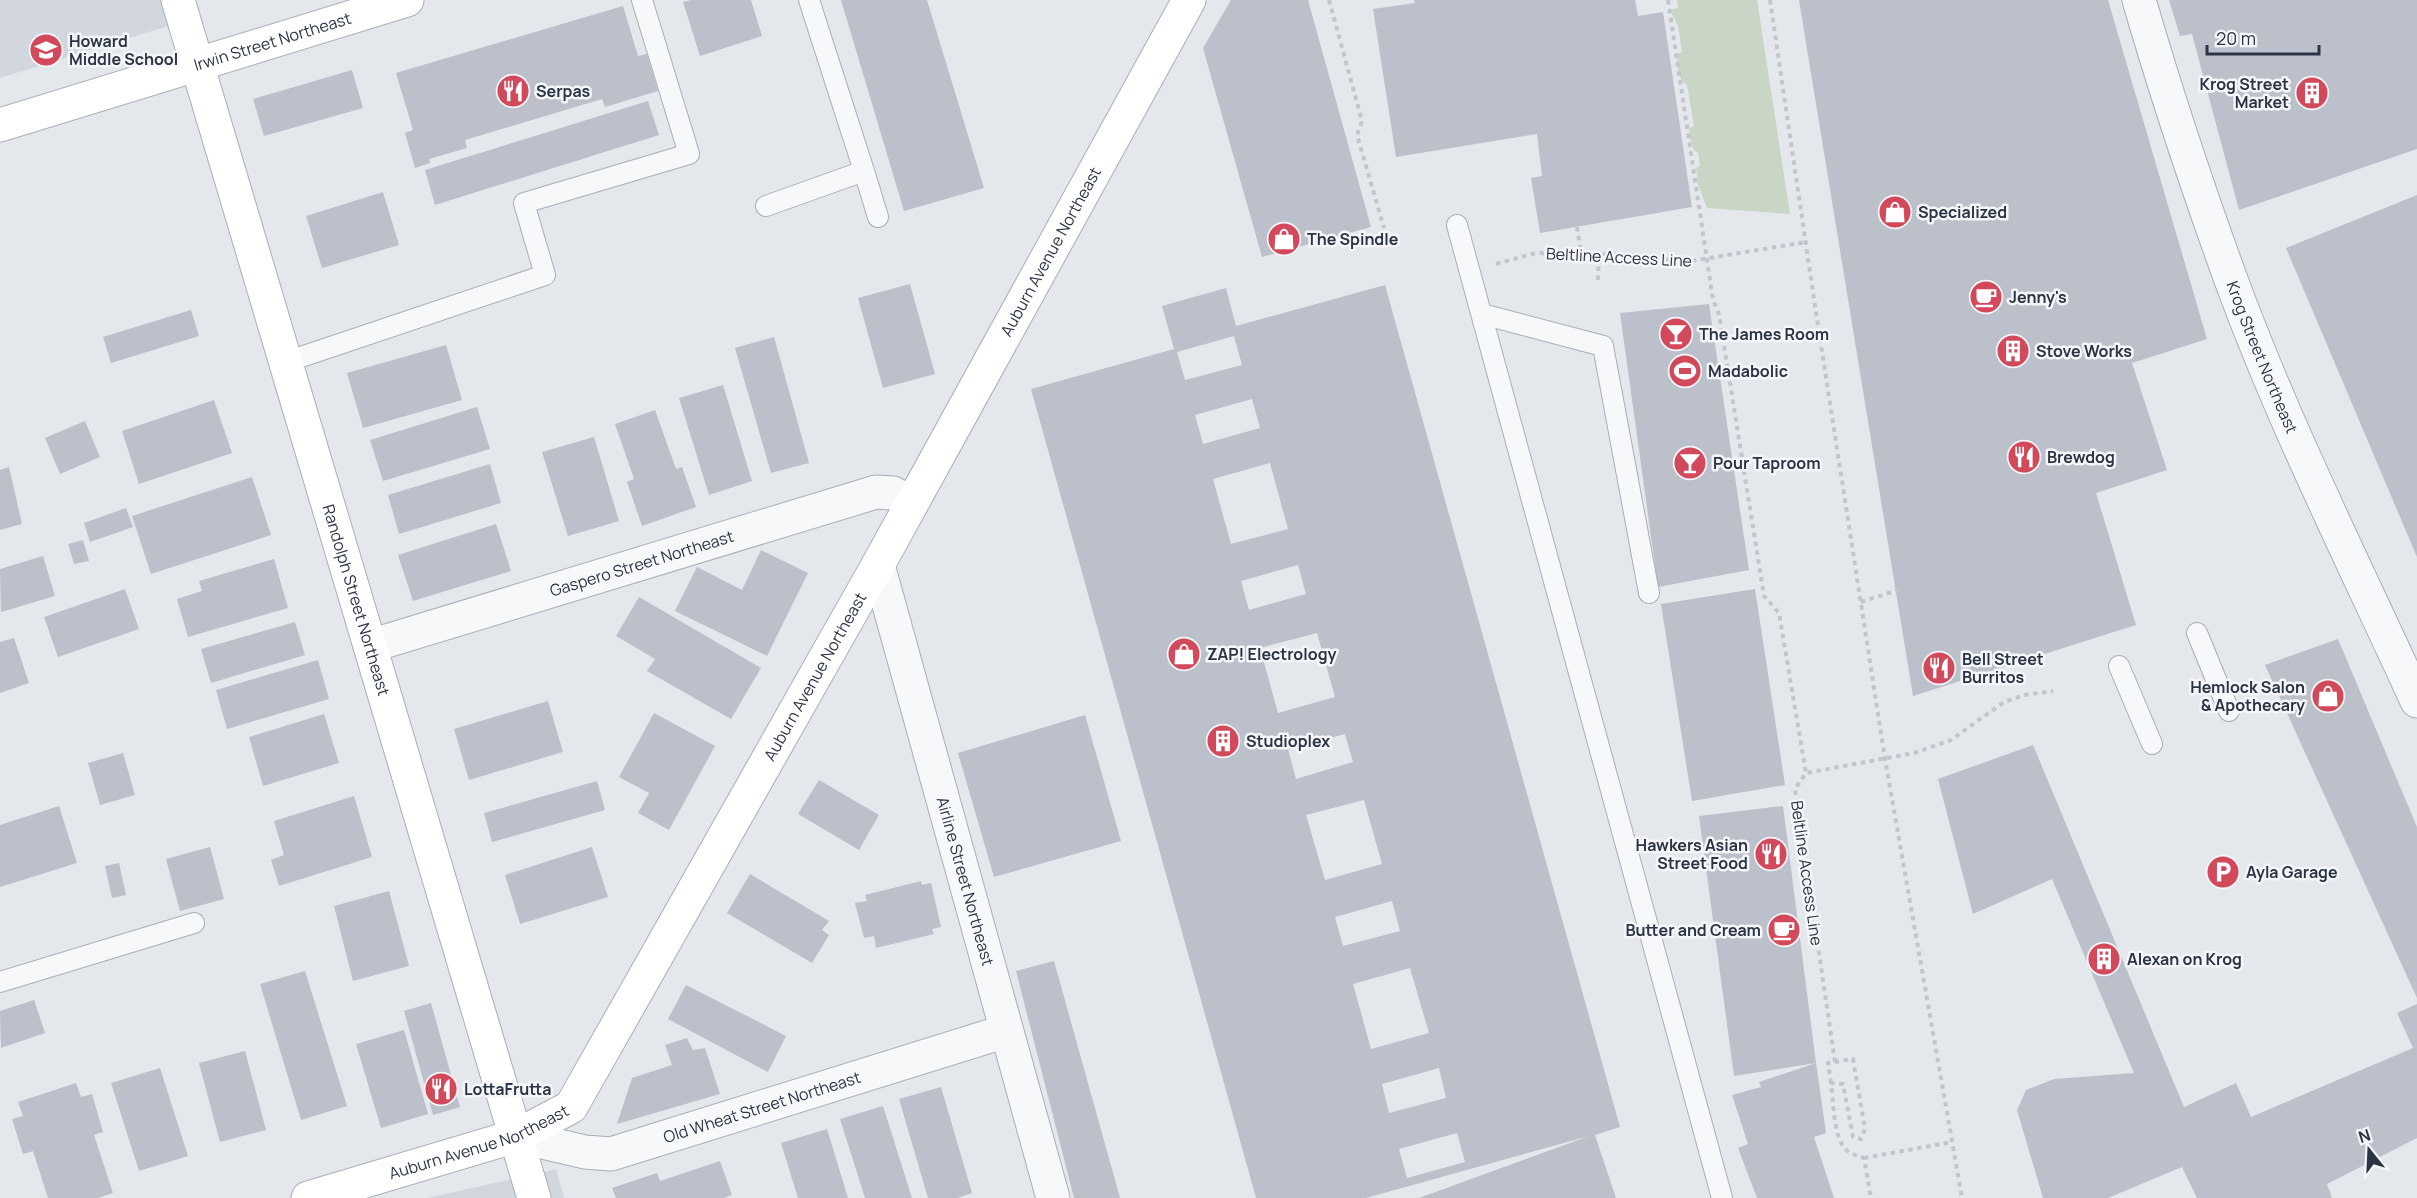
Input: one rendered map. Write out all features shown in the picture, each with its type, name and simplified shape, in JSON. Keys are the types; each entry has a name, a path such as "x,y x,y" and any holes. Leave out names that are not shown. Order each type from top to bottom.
{"street":[{"name":"Randolph Street Northeast","path":"178,0 534,1198"},
{"name":"Irwin Street Northeast","path":"0,125 407,0"},
{"name":"Auburn Avenue Northeast","path":"308,1198 516,1136 571,1107 878,565 1189,0"},
{"name":"Krog Street Northeast","path":"2139,0 2163,82 2230,278 2333,523 2417,701"},
{"name":"Gaspero Street Northeast","path":"370,646 876,492 893,493 912,503"},
{"name":"Airline Street Northeast","path":"878,565 1053,1198"},
{"name":"Old Wheat Street Northeast","path":"516,1136 585,1152 611,1154 1006,1031"}],"lane":[{"path":"286,362 545,275 524,203 689,154 642,0"},
{"path":"809,0 878,217"},
{"path":"766,206 864,171"},
{"path":"1457,225 1722,1198"},
{"path":"1482,314 1603,346 1649,593"},
{"path":"2197,633 2229,711"},
{"path":"2119,666 2152,744"},
{"path":"0,982 194,923"}],"path":[{"path":"1329,0 1362,121 1357,135 1384,228"},
{"path":"1668,0 1713,300 1719,314 1764,596 1779,613 1806,773 1914,753 1951,740 2004,702 2024,695 2053,691"},
{"path":"1770,0 1885,759 1962,1198"},
{"path":"1577,227 1581,253"},
{"name":"Beltline Access Line","path":"1470,272 1536,253 1637,255 1684,262 1806,242"},
{"path":"1598,280 1599,253"},
{"path":"1861,602 1904,588"},
{"name":"Beltline Access Line","path":"1806,773 1795,789 1835,1062 1828,1063 1831,1083"},
{"path":"1835,1062 1853,1059 1865,1129 1861,1139 1853,1137 1843,1084 1831,1083 1839,1139 1843,1147 1851,1154 1864,1158 1952,1142"},
{"path":"1864,1158 1871,1198"}],"shaded area":[{"name":"Howard Middle School","path":"0,0 178,0 184,21 0,78"},
{"path":"556,1169 564,1198 428,1198"}],"green space":[{"path":"1677,0 1757,0 1790,214 1707,208 1698,185 1696,168 1700,166 1698,152 1694,151 1690,138 1689,128 1694,126 1687,85 1681,79 1678,67 1677,54 1682,52 1678,26 1670,10 1678,8"}],"building":[{"path":"751,0 762,36 700,56 683,2"},
{"path":"841,0 927,0 984,188 904,211"},
{"path":"1231,0 1308,0 1371,227 1262,257 1203,48"},
{"path":"1414,0 1635,0 1638,16 1663,12 1692,207 1540,233 1531,178 1542,176 1537,134 1396,157 1373,9 1415,3"},
{"name":"Stove Works","path":"1799,0 2108,0 2207,339 2132,363 2167,470 2096,493 2136,625 1913,696"},
{"name":"Krog Street Market","path":"2169,0 2417,0 2417,149 2239,210 2192,34 2180,36"},
{"path":"623,6 638,56 647,54 658,91 605,107 602,99 465,140 467,148 429,159 430,163 415,168 405,133 413,130 396,73"},
{"path":"352,70 363,108 264,136 253,99"},
{"path":"648,101 659,135 435,205 425,170"},
{"path":"383,192 399,245 322,268 306,216"},
{"path":"2417,195 2417,557 2286,248"},
{"path":"910,284 935,374 883,388 858,298"},
{"name":"Studioplex","path":"1385,285 1620,1127 1595,1135 1616,1198 1419,1198 1589,1136 1366,1198 1256,1198 1031,389 1174,349 1162,306 1226,288 1236,326","holes":["1234,336 1242,365 1185,380 1177,352","1252,399 1260,428 1203,444 1195,415","1270,463 1288,529 1231,544 1213,479","1298,565 1306,594 1249,610 1241,581","1317,633 1335,697 1278,713 1260,648","1345,734 1353,762 1296,779 1288,749","1364,800 1382,864 1325,880 1306,815","1392,901 1400,931 1343,946 1335,917","1410,968 1429,1033 1371,1049 1353,984","1439,1068 1446,1098 1389,1113 1382,1084","1457,1133 1465,1162 1407,1178 1399,1149"]},
{"path":"1709,304 1749,570 1658,587 1620,313"},
{"path":"191,310 199,336 111,363 103,337"},
{"path":"774,337 809,463 771,473 735,348"},
{"path":"446,345 462,400 363,428 347,373"},
{"path":"723,385 752,481 709,495 679,398"},
{"path":"214,400 232,453 139,484 122,431"},
{"path":"477,407 490,449 383,481 370,440"},
{"path":"655,410 676,469 682,467 696,507 642,526 627,482 634,479 615,424"},
{"path":"85,421 100,457 60,474 45,438"},
{"path":"594,437 619,521 568,536 542,452"},
{"path":"490,464 501,503 399,534 388,495"},
{"path":"9,467 22,524 0,530 0,470"},
{"path":"252,477 271,535 151,574 132,516"},
{"path":"126,508 133,527 90,542 84,523"},
{"path":"496,524 511,571 413,601 398,555"},
{"path":"83,540 89,561 74,564 68,544"},
{"path":"761,550 808,573 767,656 675,611 697,567 742,590"},
{"path":"43,556 55,596 1,612 0,569"},
{"path":"274,559 288,608 188,637 177,599 202,591 199,581"},
{"path":"125,589 139,629 58,657 44,617"},
{"path":"1755,589 1785,785 1692,801 1661,604"},
{"path":"639,597 761,668 731,719 647,671 655,659 616,636"},
{"path":"295,622 305,655 211,683 201,649"},
{"path":"14,638 29,683 0,693 0,642"},
{"path":"2338,639 2417,827 2417,998 2265,665"},
{"path":"318,660 329,699 227,729 216,690"},
{"path":"548,701 563,752 469,780 454,729"},
{"path":"654,713 715,746 669,830 638,813 649,793 619,777"},
{"path":"324,714 339,763 263,786 249,737"},
{"path":"1085,715 1121,841 994,877 958,753"},
{"name":"Alexan on Krog","path":"2033,745 2184,1107 2236,1083 2251,1117 2413,1048 2397,1013 2417,1004 2417,1138 2327,1184 2332,1198 2197,1198 2182,1167 2108,1198 2043,1198 2017,1110 2026,1090 2054,1079 2134,1073 2052,879 1973,914 1938,779"},
{"path":"123,753 135,795 100,805 88,763"},
{"path":"819,780 879,815 859,850 798,814"},
{"path":"597,781 605,810 492,842 484,813"},
{"path":"354,796 372,857 279,886 271,860 284,855 274,821"},
{"path":"59,806 77,863 0,887 0,825"},
{"path":"1783,806 1816,1063 1734,1076 1699,816"},
{"path":"210,847 224,899 180,911 166,859"},
{"path":"592,847 608,897 520,924 505,875"},
{"path":"119,863 126,895 112,898 105,866"},
{"path":"750,874 829,921 822,930 829,935 812,963 727,913"},
{"path":"921,881 922,885 931,883 941,927 932,929 934,934 876,948 874,936 864,938 855,903 867,901 865,895"},
{"path":"389,891 409,966 353,981 334,906"},
{"path":"1054,961 1120,1198 1074,1198 1016,971"},
{"path":"305,971 347,1106 301,1120 260,984"},
{"path":"686,985 786,1036 768,1072 668,1019"},
{"path":"34,1000 45,1033 1,1048 0,1011"},
{"path":"431,1003 460,1107 433,1115 404,1011"},
{"path":"404,1030 428,1114 381,1128 356,1044"},
{"path":"687,1038 693,1050 705,1048 720,1094 617,1124 632,1078 672,1065 665,1045"},
{"path":"245,1051 266,1130 220,1142 199,1063"},
{"path":"1816,1063 1826,1133 1814,1137 1834,1198 1757,1198 1738,1148 1748,1144 1732,1095 1761,1087 1759,1082"},
{"path":"160,1068 188,1156 139,1171 111,1083"},
{"path":"76,1083 81,1097 92,1094 103,1132 94,1135 113,1193 98,1198 48,1198 33,1151 23,1154 12,1119 23,1116 18,1102"},
{"path":"941,1087 972,1193 958,1198 928,1198 899,1099"},
{"path":"883,1106 912,1198 865,1198 840,1119"},
{"path":"827,1129 848,1198 798,1198 781,1143"},
{"path":"720,1161 732,1195 724,1198 616,1198 612,1188 657,1173 660,1181"}],"place":[{"name":"Howard Middle School","path":"46,50"},
{"name":"Serpas","path":"513,91"},
{"name":"Krog Street Market","path":"2312,93"},
{"name":"Specialized","path":"1895,212"},
{"name":"The Spindle","path":"1284,239"},
{"name":"Jenny's","path":"1986,297"},
{"name":"The James Room","path":"1676,334"},
{"name":"Stove Works","path":"2013,351"},
{"name":"Madabolic","path":"1685,371"},
{"name":"Brewdog","path":"2024,457"},
{"name":"Pour Taproom","path":"1690,463"},
{"name":"ZAP! Electrology","path":"1184,654"},
{"name":"Bell Street Burritos","path":"1939,668"},
{"name":"Hemlock Salon & Apothecary","path":"2328,696"},
{"name":"Studioplex","path":"1223,741"},
{"name":"Hawkers Asian Street Food","path":"1771,854"},
{"name":"Ayla Garage","path":"2223,872"},
{"name":"Butter and Cream","path":"1784,930"},
{"name":"Alexan on Krog","path":"2104,959"},
{"name":"LottaFrutta","path":"441,1089"}]}
